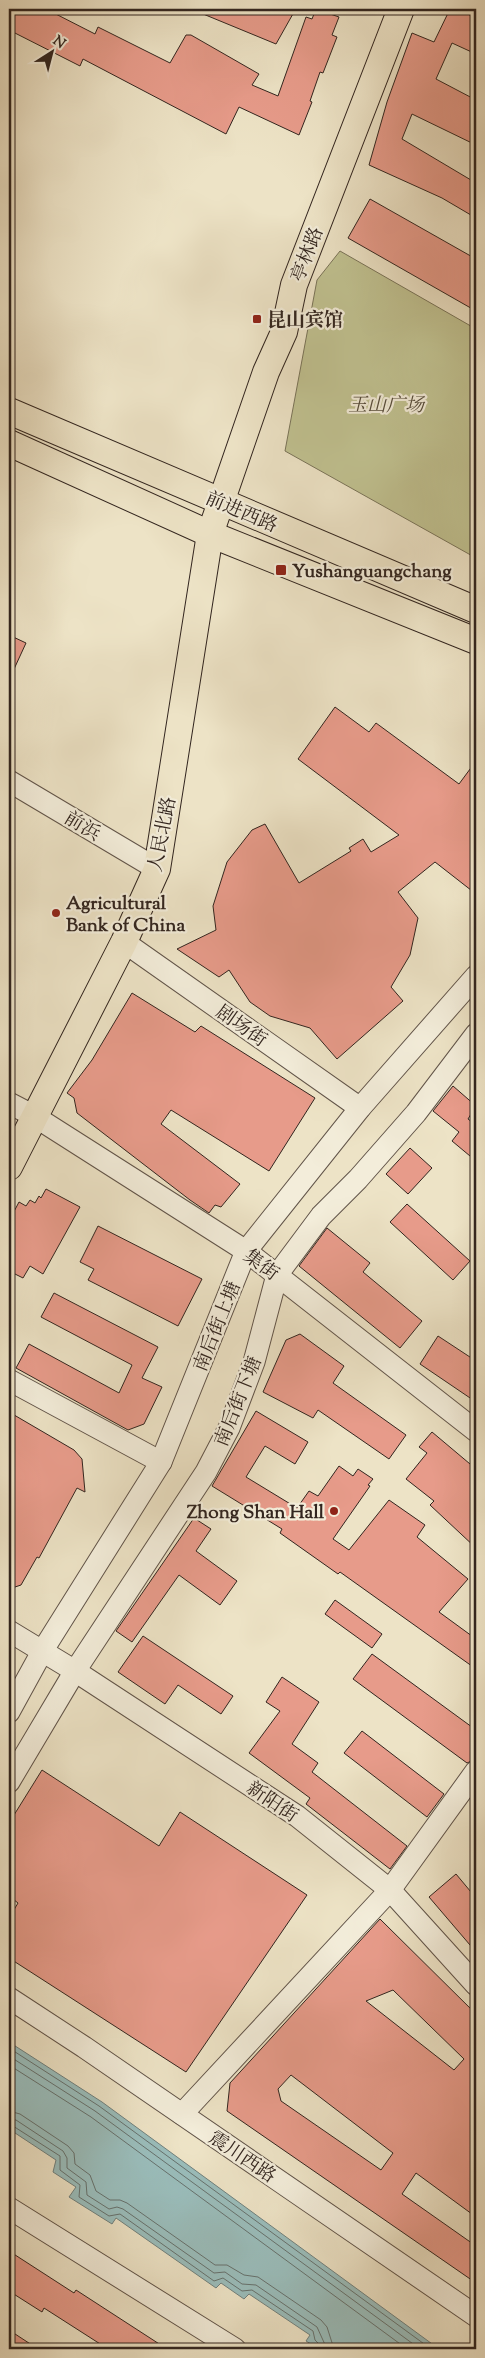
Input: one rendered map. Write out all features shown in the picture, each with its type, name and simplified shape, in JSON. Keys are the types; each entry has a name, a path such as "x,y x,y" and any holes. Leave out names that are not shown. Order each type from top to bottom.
{"main road":[{"name":"亭林路","path":"220,502 266,372 284,332 294,285 401,9"},
{"name":"前进西路","path":"9,410 220,502 476,610"},
{"name":"前进西路","path":"9,443 210,534 476,641"},
{"name":"人民北路","path":"9,1167 124,942 156,869 210,534 220,502"}],"street":[{"name":"前浜","path":"9,781 156,869"},
{"name":"剧场街","path":"124,942 360,1108"},
{"name":"南后街上塘","path":"9,1712 43,1650 161,1462 246,1251 360,1108 476,976"},
{"name":"南后街下塘","path":"9,1782 75,1671 163,1539 229,1428 254,1362 278,1275 321,1216 358,1179 416,1113 476,1034"},
{"name":"集街","path":"9,1103 34,1116 246,1251 476,1431"},
{"path":"9,1380 161,1462"},
{"name":"新阳街","path":"9,1631 43,1650 297,1816 390,1890 476,1985"},
{"path":"182,2114 390,1890 476,1771"},
{"name":"震川西路","path":"9,1998 476,2316"},
{"path":"9,2208 235,2349"}],"green space":[{"name":"玉山广场","path":"340,251 476,329 476,558 285,451 317,280"}],"water":[{"path":"9,2042 102,2102 439,2349 319,2349 306,2341 310,2335 249,2294 244,2299 221,2283 216,2288 116,2218 112,2224 69,2197 76,2187 53,2172 56,2160 9,2129"}],"building":[{"path":"15,9 46,9 95,34 98,27 170,63 186,35 191,35 259,74 252,85 278,96 306,17 312,19 316,9 339,17 332,35 337,37 323,73 320,72 310,101 312,102 299,135 239,107 226,134 83,59 80,66 9,30 9,21"},
{"path":"191,9 285,9 294,12 276,44"},
{"path":"450,9 457,9 476,18 476,54 452,43 436,79 476,100 476,145 412,114 402,139 476,183 476,218 442,198 369,165 387,102 412,33 434,42"},
{"path":"370,199 476,259 476,311 348,238"},
{"path":"9,635 26,643 9,680"},
{"path":"335,707 369,732 376,723 459,784 476,761 476,894 435,862 398,892 418,918 410,955 391,987 403,1001 337,1059 310,1028 270,1016 250,1002 229,970 219,977 177,949 216,930 213,906 227,862 252,830 265,824 299,883 351,851 349,848 363,839 371,852 399,835 298,759"},
{"path":"132,993 195,1032 201,1026 315,1098 269,1171 171,1110 161,1124 240,1184 221,1207 215,1205 209,1213 77,1113 74,1098 67,1093 92,1060"},
{"path":"453,1086 476,1106 468,1119 476,1125 476,1161 452,1141 459,1132 433,1111"},
{"path":"410,1148 432,1168 408,1194 386,1174"},
{"path":"46,1189 80,1207 43,1274 30,1266 23,1278 9,1271 9,1221 19,1202 26,1206 30,1200 35,1203 39,1196 41,1198"},
{"path":"407,1204 470,1261 453,1280 390,1222"},
{"path":"98,1226 202,1279 178,1326 88,1280 94,1269 80,1262"},
{"path":"327,1228 370,1263 363,1272 422,1321 400,1348 299,1266"},
{"path":"54,1293 158,1347 142,1378 162,1387 144,1424 128,1430 16,1368 29,1344 119,1393 132,1365 41,1317"},
{"path":"300,1334 344,1366 333,1383 406,1435 389,1459 318,1410 313,1418 263,1392 286,1340"},
{"path":"438,1336 476,1361 476,1402 420,1364"},
{"path":"256,1411 308,1442 295,1464 265,1446 246,1477 297,1508 309,1491 318,1496 339,1466 353,1476 358,1469 373,1479 333,1539 349,1550 389,1500 425,1525 417,1537 468,1579 439,1612 476,1639 476,1669 340,1572 338,1574 280,1533 282,1529 212,1486"},
{"path":"9,1412 74,1450 82,1459 85,1492 77,1488 39,1558 37,1557 21,1585 9,1589"},
{"path":"432,1432 476,1469 476,1548 430,1505 434,1501 406,1479 427,1453 419,1447"},
{"path":"194,1518 211,1529 196,1551 237,1581 220,1605 179,1575 132,1642 116,1631"},
{"path":"335,1600 382,1634 372,1648 325,1614"},
{"path":"143,1636 233,1696 221,1714 178,1685 165,1704 118,1672"},
{"path":"372,1654 476,1730 476,1759 467,1763 353,1679"},
{"path":"282,1677 319,1702 292,1744 318,1763 312,1772 407,1846 390,1869 306,1804 310,1798 249,1753 280,1711 266,1702"},
{"path":"362,1731 444,1794 427,1817 344,1753"},
{"path":"42,1770 159,1846 180,1812 307,1895 186,2072 9,1958 9,1918 18,1903 9,1896 9,1823"},
{"path":"456,1874 476,1898 476,1952 429,1897"},
{"path":"380,1919 476,2014 476,2217 416,2173 402,2194 476,2246 476,2283 227,2111 230,2083","holes":["393,1990 464,2059 454,2070 366,2001","291,2075 393,2153 381,2170 281,2101 278,2089"]},
{"path":"9,2251 74,2293 76,2290 167,2349 108,2349 44,2308 42,2312 9,2291"},
{"path":"9,2330 38,2349 9,2349"}],"place":[{"name":"昆山宾馆","path":"257,319"},
{"name":"Yushanguangchang","path":"281,570"},
{"name":"Agricultural Bank of China","path":"56,913"},
{"name":"Zhong Shan Hall","path":"334,1511"}]}
